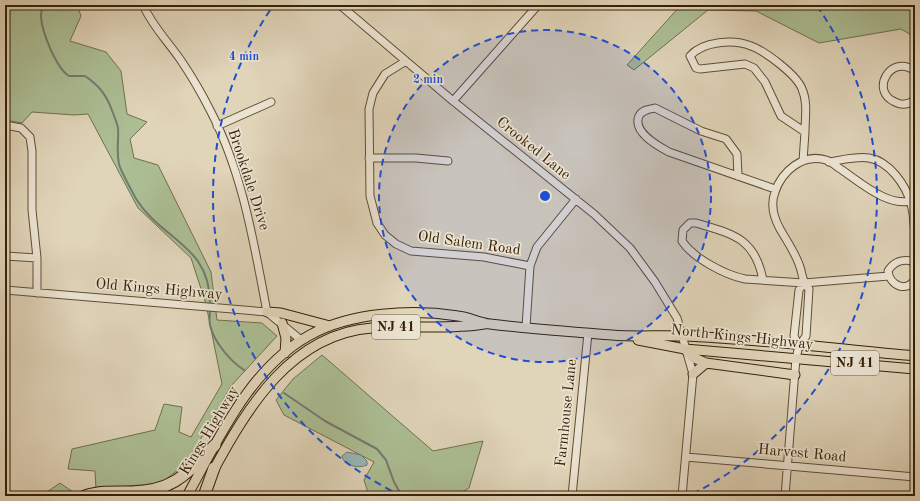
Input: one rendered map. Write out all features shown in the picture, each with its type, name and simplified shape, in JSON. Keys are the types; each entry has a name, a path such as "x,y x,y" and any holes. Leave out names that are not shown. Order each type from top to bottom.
{"highway":[{"path":"85,496 101,493 150,491 164,488 184,475 215,445"},
{"path":"204,496 214,468"}],"main road":[{"path":"268,312 281,312 330,326"},
{"name":"North Kings Highway","path":"258,381 285,353 301,340 330,326 368,316 404,314 460,316 487,324 588,333 768,341 799,346 915,356"},
{"path":"282,323 286,338 285,353"},
{"name":"North Kings Highway","path":"214,468 238,428 262,393 280,372 298,355 318,343 344,333 371,328 406,326 459,328 487,324"},
{"name":"North Kings Highway","path":"615,335 685,349 915,369"},
{"path":"685,349 692,357 706,363 795,375"},
{"path":"693,374 706,363"},
{"name":"Kings Highway","path":"187,496 233,415 258,381"},
{"name":"NJ 41","path":"199,496 214,468"}],"street":[{"name":"Brookdale Drive","path":"143,5 151,23 182,62 210,111 230,157 247,212 268,312"},
{"name":"Crooked Lane","path":"340,5 453,101 594,214 630,248 671,308 682,336 693,374"},
{"path":"453,101 538,5"},
{"path":"803,161 805,132 806,104 803,89 798,81 784,68 760,50 746,44 709,45 700,48 690,56 696,68 700,70 745,64 754,68 765,82 781,116 805,132"},
{"name":"Old Salem Road","path":"406,61 385,74 373,93 369,109 370,196 377,224 385,235 396,244 411,251 484,257 530,266"},
{"path":"915,70 905,66 892,68 887,73 883,85 887,96 897,104 909,103 915,100"},
{"path":"217,126 271,102"},
{"path":"738,176 737,154 726,139 701,131 655,108 649,109 640,116 638,122 639,127 656,145 669,152 738,176 776,189"},
{"path":"5,125 21,128 30,137 32,151 32,210 37,258 37,293"},
{"path":"830,162 867,157 879,160 890,169 913,201 915,237"},
{"path":"369,158 416,158 448,161"},
{"path":"785,496 796,358 799,346 806,336 809,289 804,283 800,268 775,220 772,206 776,189 784,174 797,163 803,161 826,160 877,194 894,200 913,201"},
{"path":"526,327 530,266 537,247 576,199"},
{"path":"763,280 760,266 743,241 735,235 696,223 690,223 683,230 682,241 694,254 738,278 763,280 804,283 889,276"},
{"path":"5,256 37,258"},
{"path":"915,270 914,258 903,259 896,262 888,271 889,276 896,286 900,287 910,285 915,279"},
{"path":"799,346 794,336 799,290 804,283"},
{"name":"Old Kings Highway","path":"5,290 268,312"},
{"path":"268,312 301,340"},
{"name":"Farmhouse Lane","path":"572,496 588,333"},
{"path":"682,496 693,374"},
{"name":"Harvest Road","path":"686,457 915,477"}],"green space":[{"path":"5,5 77,5 81,16 70,41 106,52 121,71 127,114 147,122 130,139 134,158 158,165 211,272 217,320 262,323 277,336 231,386 187,463 161,483 96,489 95,471 68,469 72,449 155,430 164,404 182,407 179,432 191,437 222,384 206,304 191,258 138,208 88,114 74,115 32,112 22,123 5,120"},
{"path":"681,5 915,5 915,37 901,29 819,43 756,11 708,10 634,70 627,65"},
{"path":"322,355 433,451 483,441 469,488 455,496 369,496 364,480 374,462 284,415 276,400 293,379"},
{"path":"60,483 73,492 67,496 41,496"}],"water":[{"path":"347,452 361,455 367,461 367,465 356,467 348,464 342,456"}],"waterway":[{"path":"42,5 42,24 50,49 59,66 69,76 85,76 95,84 105,96 118,126 118,159 124,176 135,197 146,212 194,256 202,269 208,285 210,305"},
{"path":"210,309 210,325 215,338 233,362 244,370"},
{"path":"284,393 325,421 377,449 386,460 394,482 402,496"}]}
